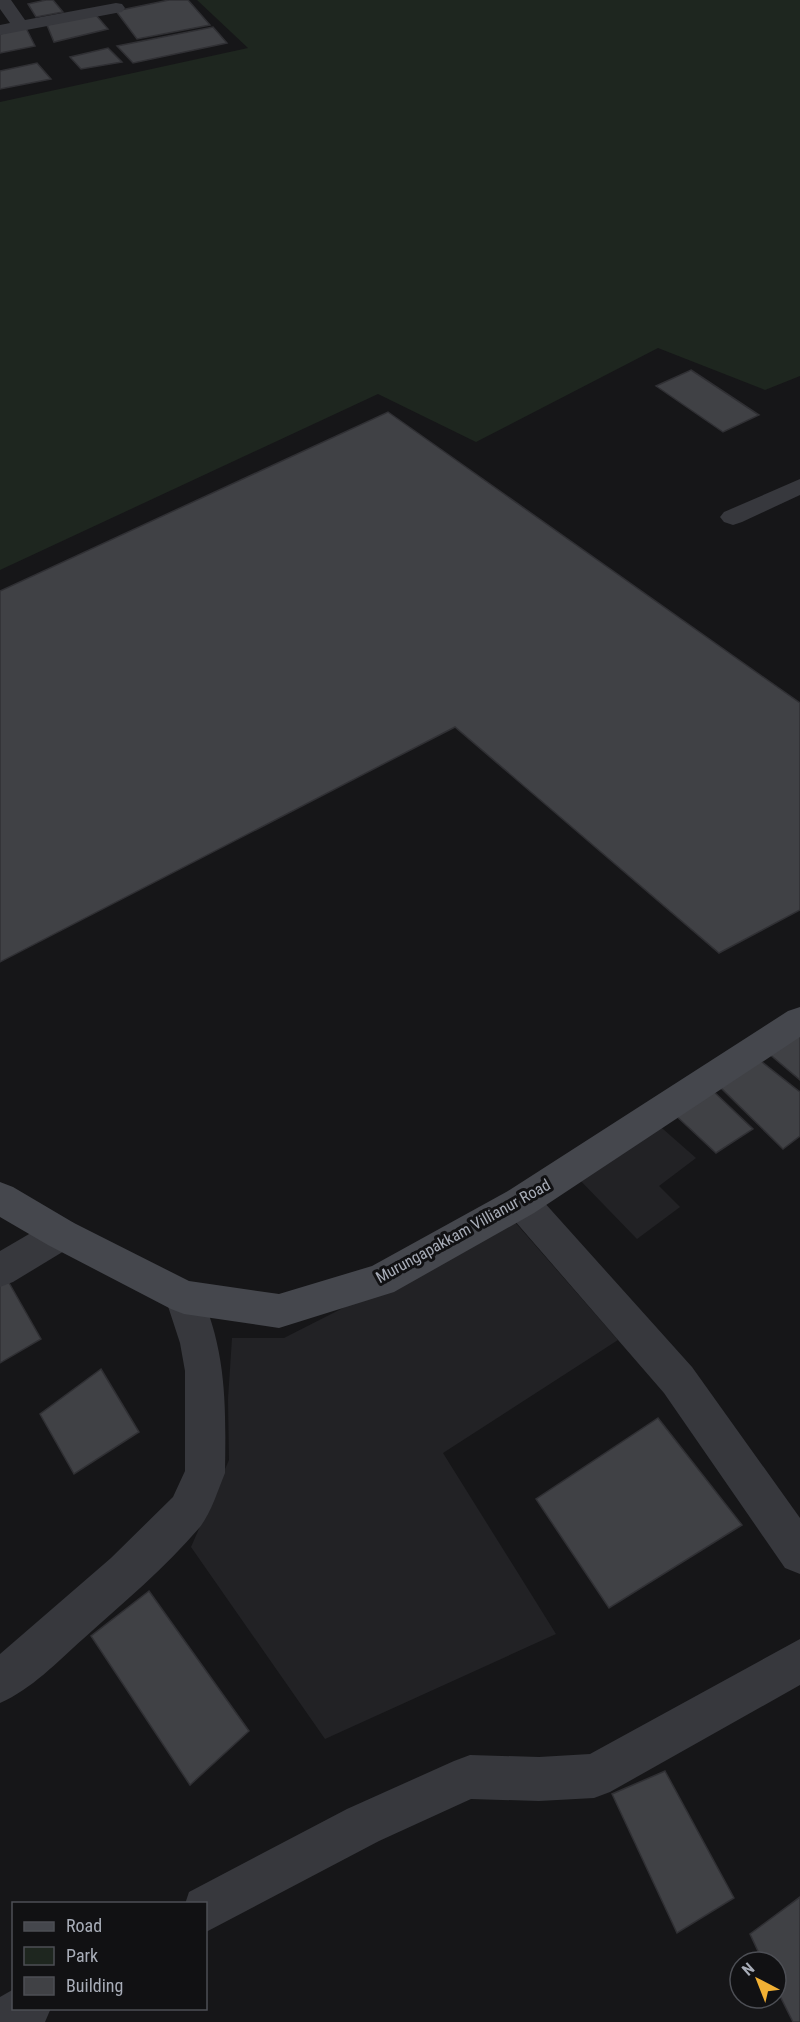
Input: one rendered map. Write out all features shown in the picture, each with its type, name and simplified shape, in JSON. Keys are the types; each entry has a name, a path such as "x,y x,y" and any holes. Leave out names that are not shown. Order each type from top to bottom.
{"main road":[{"name":"Murungapakkam Villianur Road","path":"0,1198 61,1234 184,1297 279,1311 381,1280 521,1202 800,1020"}],"street":[{"path":"2,0 21,27"},
{"path":"0,30 116,8"},
{"path":"733,516 800,486"},
{"path":"521,1202 678,1380 800,1553"},
{"path":"0,1270 61,1234"},
{"path":"0,1681 126,1573 187,1511 205,1473 206,1415 204,1371 199,1343 184,1297"},
{"path":"207,1908 363,1825 470,1777 539,1779 594,1776 800,1661"},
{"path":"3,2022 24,2010"}],"shaded area":[{"path":"655,1122 696,1158 659,1186 680,1207 637,1239 576,1176"},
{"path":"514,1221 618,1340 443,1453 556,1634 325,1739 191,1547 229,1460 228,1399 232,1338 284,1338"}],"green space":[{"path":"197,0 800,0 800,376 765,390 658,348 476,442 378,394 0,570 0,102 248,48"}],"building":[{"path":"53,0 63,12 36,17 28,4"},
{"path":"169,0 188,0 210,25 137,39 116,11"},
{"path":"95,14 108,29 54,42 47,25"},
{"path":"213,27 227,43 133,63 117,46"},
{"path":"26,28 35,46 0,53 0,34"},
{"path":"108,48 122,62 81,69 70,57"},
{"path":"37,63 51,79 0,89 0,71"},
{"path":"691,370 759,415 723,432 656,386"},
{"path":"388,412 800,703 800,910 719,953 455,727 0,962 0,591"},
{"path":"800,1030 800,1080 767,1052"},
{"path":"757,1058 800,1092 800,1136 783,1149 718,1085"},
{"path":"711,1089 753,1129 716,1153 672,1112"},
{"path":"4,1274 41,1339 0,1363 0,1276"},
{"path":"101,1369 139,1432 74,1474 40,1414"},
{"path":"658,1418 742,1525 609,1608 536,1499"},
{"path":"149,1591 249,1731 190,1785 91,1636"},
{"path":"665,1771 734,1898 677,1933 612,1794"},
{"path":"800,1897 800,2022 793,2022 787,2010 788,1950 757,1950 750,1934"}]}
